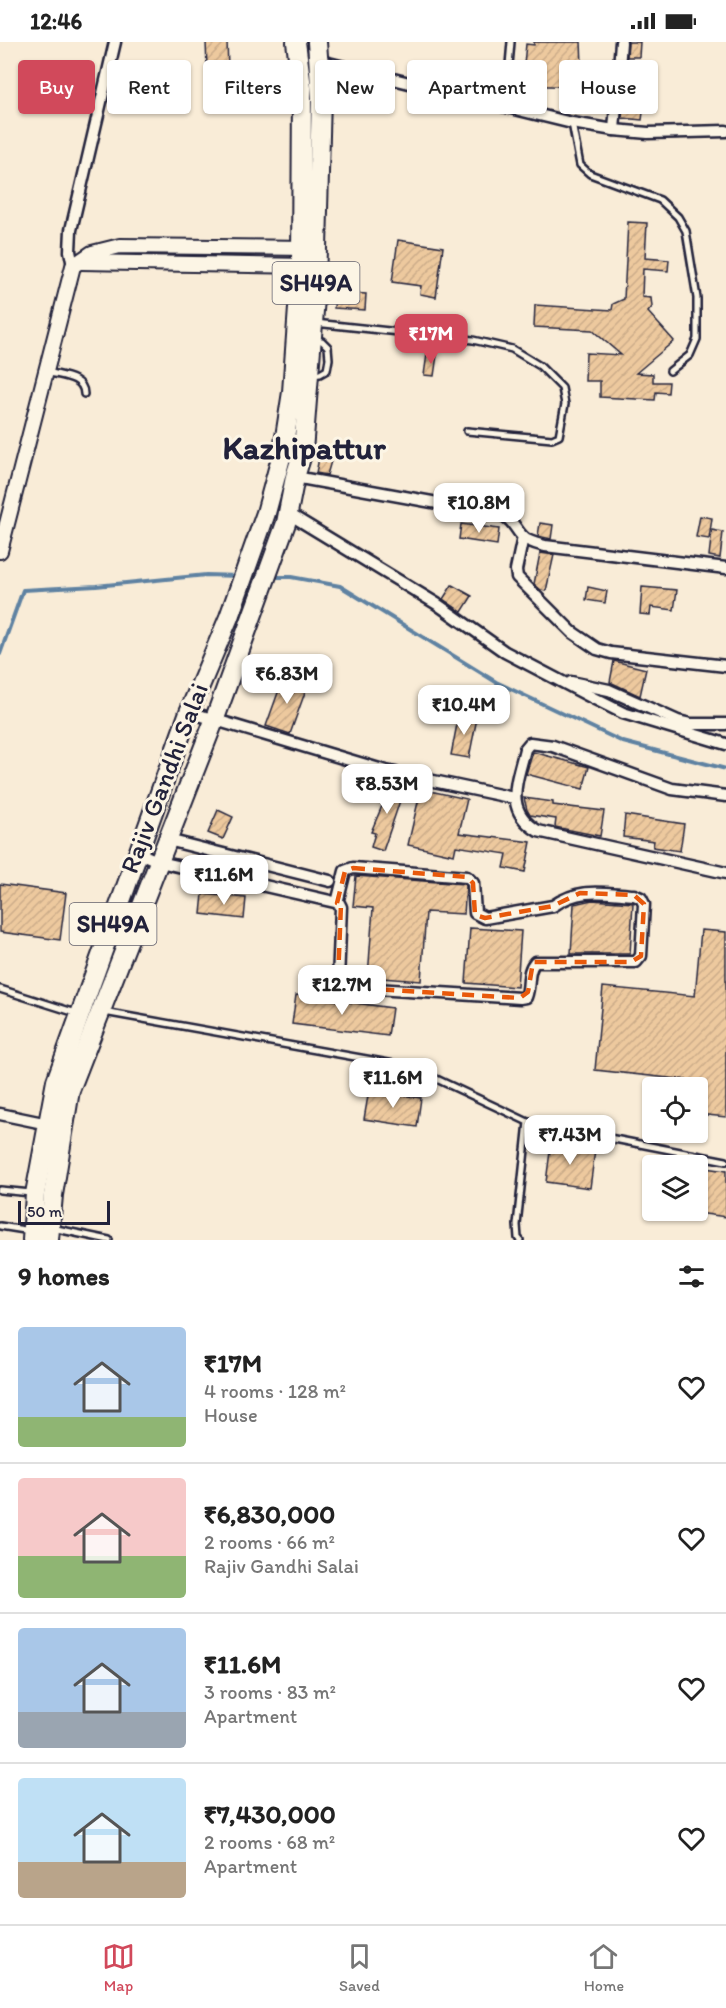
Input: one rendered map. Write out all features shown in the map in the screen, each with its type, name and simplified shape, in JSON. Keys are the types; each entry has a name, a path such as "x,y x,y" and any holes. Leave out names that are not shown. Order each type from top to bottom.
{"main road":[{"name":"Rajiv Gandhi Salai","path":"41,1235 53,1195 70,1090 214,721 288,518 295,477 303,451 313,331 302,88 296,42"},
{"name":"Rajiv Gandhi Salai","path":"317,42 320,60"},
{"name":"Rajiv Gandhi Salai","path":"41,1235 35,1194 56,1081 189,712 229,617 266,513 284,450 309,257 320,114"}],"street":[{"path":"0,551 45,372 77,264 70,251 71,231 116,42"},
{"path":"614,130 621,42"},
{"path":"395,79 572,123 614,130 648,133 726,131"},
{"path":"77,264 309,257"},
{"path":"295,477 503,515 512,520 523,537 532,543 545,546 726,567"},
{"path":"288,518 436,604 504,652 622,713 726,744"},
{"path":"523,537 516,570 517,577 585,643 611,653 726,666"},
{"path":"559,679 609,690 678,721 707,725 726,724"},
{"path":"189,712 386,771 514,798"},
{"path":"726,796 672,789 554,746 530,743 525,749 514,798 520,816 538,831 726,873"},
{"path":"168,840 330,880"},
{"path":"139,853 160,862 337,903 341,907 338,980 343,987 520,999 528,992 529,972 535,962 636,962 641,956 644,904 641,898 634,894 580,893 562,899 553,906 485,918 475,913 473,883 467,877 353,868 345,871 337,903"},
{"path":"0,1114 48,1124"}],"lane":[{"path":"509,60 511,42"},
{"path":"572,123 580,165 590,174 660,200 678,217 686,231 697,298 697,339 690,355 670,371"},
{"path":"313,331 473,340 512,349 540,366 562,388 565,404 559,436 552,439 467,431"},
{"path":"45,372 79,382 84,387 84,394"},
{"path":"0,989 82,1011 102,1012 411,1067 528,1122 726,1161"},
{"path":"520,1240 517,1225 528,1122"},
{"path":"0,1190 35,1194"},
{"path":"0,1227 41,1235 109,1240"}],"highlighted area":[{"path":"353,868 467,877 473,883 475,915 485,918 553,906 580,893 634,895 644,904 641,956 631,962 533,962 528,992 520,998 343,987 338,980 341,904 337,903 345,871"}],"building":[{"path":"206,42 227,42 228,60 207,60"},
{"path":"534,42 581,42 582,60 559,60 559,86 547,86 547,60 524,60 526,44 534,45"},
{"path":"628,42 640,42 639,57 627,57"},
{"path":"622,114 643,114 642,120 622,118"},
{"path":"628,222 647,223 645,258 669,260 668,271 643,269 642,297 651,298 652,307 648,312 674,341 636,373 653,374 653,382 669,382 668,393 656,392 655,400 600,397 600,381 585,381 586,353 621,355 592,330 534,327 535,305 612,310 613,304 624,299"},
{"path":"398,240 443,247 436,297 420,294 421,286 392,282"},
{"path":"335,292 366,294 365,310 334,308"},
{"path":"427,354 437,355 434,376 424,375"},
{"path":"319,458 331,461 327,475 316,473"},
{"path":"700,516 712,518 709,539 696,537"},
{"path":"540,523 553,525 551,539 538,536"},
{"path":"461,524 499,529 497,545 459,539"},
{"path":"712,530 723,532 720,558 709,556"},
{"path":"540,553 554,555 546,591 534,584"},
{"path":"452,585 472,596 462,612 443,599"},
{"path":"588,587 607,591 605,603 586,600"},
{"path":"642,587 677,590 674,610 651,607 650,615 640,614"},
{"path":"614,661 646,669 640,696 610,682"},
{"path":"284,676 308,684 290,734 266,726"},
{"path":"459,714 477,718 469,758 451,755"},
{"path":"533,752 589,767 583,789 526,774"},
{"path":"393,780 406,783 383,851 371,847 375,833 371,832"},
{"path":"421,789 467,799 459,833 531,842 525,872 504,868 507,854 456,846 454,855 408,845"},
{"path":"524,798 553,802 553,805 604,811 600,836 555,827 556,819 530,815"},
{"path":"218,810 233,817 223,839 208,833"},
{"path":"625,815 684,824 680,851 653,847 654,841 623,837"},
{"path":"356,876 464,884 466,886 464,914 426,912 421,981 368,977 373,908 353,906"},
{"path":"0,884 66,893 60,940 0,932"},
{"path":"203,894 246,898 244,919 201,914"},
{"path":"592,900 633,903 630,954 571,954 574,904"},
{"path":"470,928 521,931 517,987 466,983"},
{"path":"701,930 726,932 726,1117 708,1115 708,1077 659,1077 595,1070 603,987 695,996"},
{"path":"296,995 392,1008 388,1036 292,1024"},
{"path":"369,1090 421,1098 417,1127 364,1119"},
{"path":"551,1144 595,1150 590,1188 546,1182"},
{"path":"708,1168 726,1171 726,1217 708,1214"}],"waterway":[{"path":"0,654 23,590 96,586 206,575 239,576"},
{"path":"273,577 291,577 340,586 496,682 623,742 726,769"}],"district":[{"name":"Kazhipattur","path":"304,448"}]}
